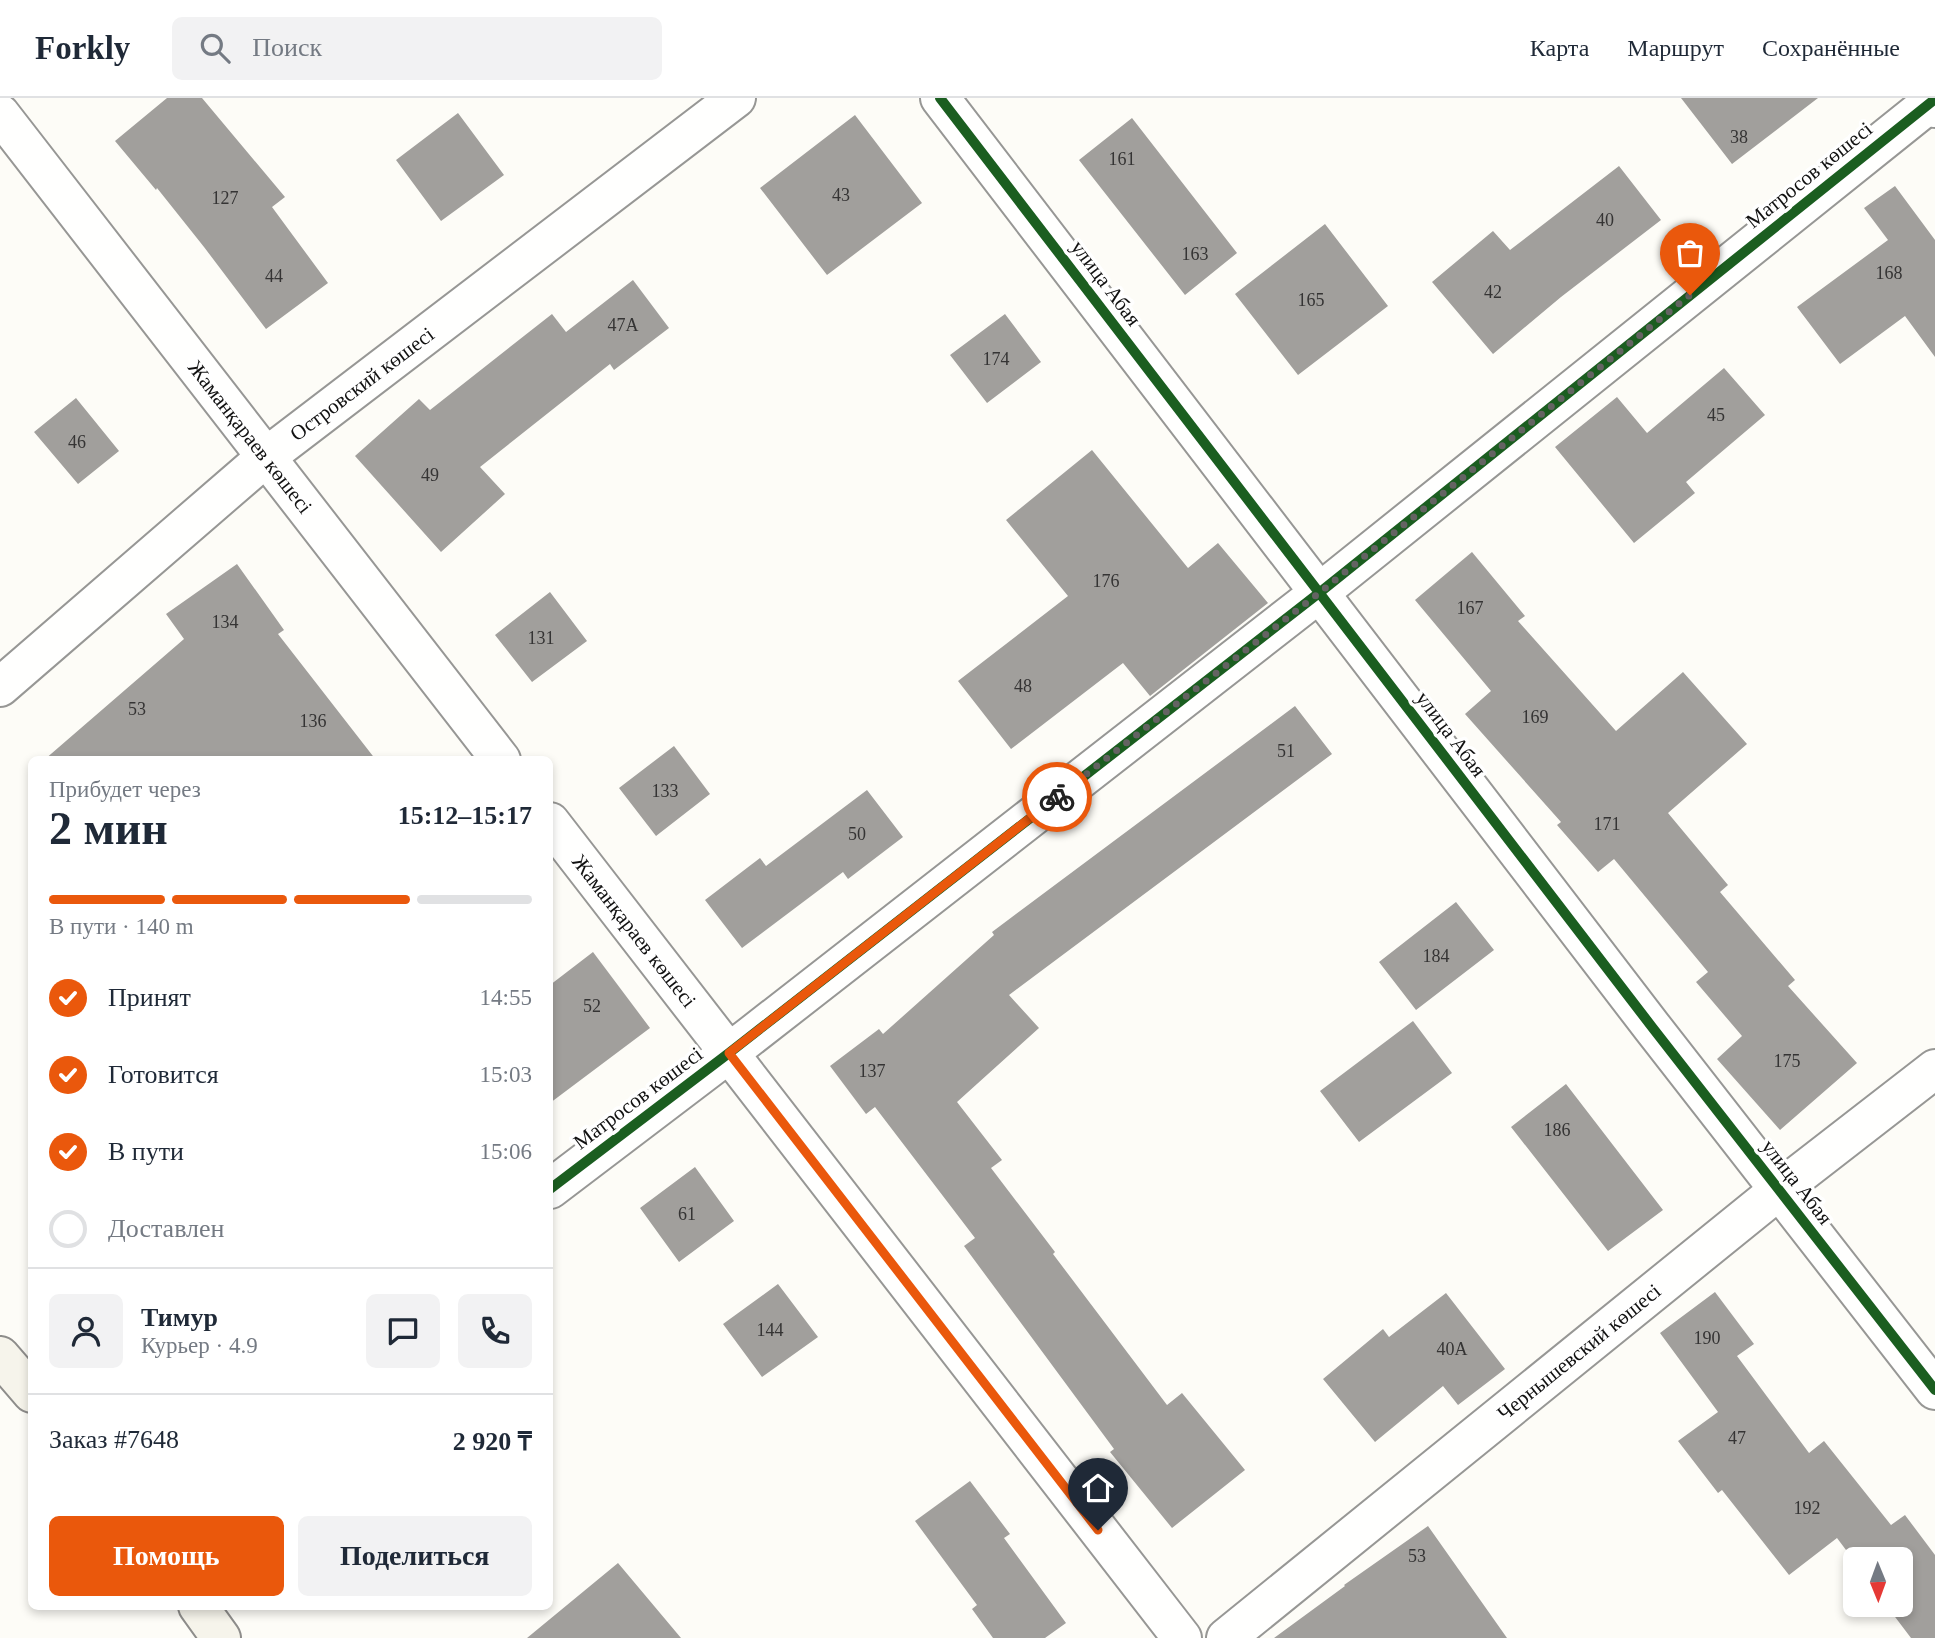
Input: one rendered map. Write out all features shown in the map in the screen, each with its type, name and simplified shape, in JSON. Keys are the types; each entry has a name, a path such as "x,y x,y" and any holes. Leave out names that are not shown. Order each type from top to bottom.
{"main road":[{"path":"0,1356 28,1388"},
{"path":"201,1610 221,1638"}],"street":[{"name":"Островский көшесі","path":"0,687 266,457 736,98"},
{"name":"улица Абая","path":"940,98 1935,1390"},
{"name":"Матросов көшесі","path":"553,1187 729,1053 1319,593 1932,102"},
{"name":"Жаманқараев көшесі","path":"0,114 498,756"},
{"name":"Жаманқараев көшесі","path":"553,826 1182,1638"},
{"name":"Чернышевский көшесі","path":"1226,1638 1779,1190 1935,1069"}],"building":[{"path":"167,98 202,98 285,197 272,207 328,283 266,329 157,188 156,190 115,141"},
{"path":"1681,98 1818,98 1732,164"},
{"path":"458,113 504,175 441,221 396,160"},
{"path":"855,115 922,203 827,275 760,188"},
{"path":"1132,118 1237,253 1185,295 1079,160"},
{"path":"1619,166 1661,220 1561,297 1493,354 1432,282 1493,231 1510,250"},
{"path":"1895,186 1935,240 1935,357 1905,316 1840,364 1797,307 1888,240 1864,208"},
{"path":"1325,224 1388,306 1298,375 1235,294"},
{"path":"633,280 669,328 614,370 610,364 480,467 505,494 441,552 355,456 419,399 430,410 552,314 566,332"},
{"path":"1005,314 1041,362 987,403 950,355"},
{"path":"1724,368 1765,415 1686,482 1695,493 1634,543 1555,447 1617,397 1647,433"},
{"path":"76,398 119,451 78,484 34,432"},
{"path":"1092,450 1188,568 1218,543 1268,603 1150,696 1123,663 1011,749 958,681 1068,596 1006,520"},
{"path":"1472,552 1525,616 1518,621 1616,731 1683,672 1747,744 1668,813 1728,885 1720,892 1795,980 1788,986 1857,1063 1780,1130 1717,1059 1742,1036 1696,982 1708,972 1614,859 1598,872 1557,825 1561,822 1465,714 1491,691 1415,600"},
{"path":"237,564 284,630 278,634 373,756 49,756 184,639 166,614"},
{"path":"550,592 587,641 532,682 495,635"},
{"path":"1295,706 1332,754 1009,995 1039,1028 957,1102 1002,1160 991,1168 1167,1405 1182,1393 1245,1470 1172,1528 1110,1452 1114,1449 964,1246 975,1238 875,1107 866,1114 830,1066 879,1029 883,1034 994,935 992,932"},
{"path":"674,746 710,794 656,836 619,788"},
{"path":"867,790 903,837 848,879 843,872 742,948 705,900 760,858 766,866"},
{"path":"1456,902 1494,950 1416,1010 1379,962"},
{"path":"593,952 650,1028 553,1101 553,983"},
{"path":"1413,1021 1452,1073 1359,1142 1320,1091"},
{"path":"1566,1084 1663,1210 1608,1251 1511,1127"},
{"path":"695,1167 734,1221 679,1262 640,1208"},
{"path":"778,1284 818,1337 762,1377 723,1324"},
{"path":"1715,1292 1754,1344 1737,1356 1809,1453 1824,1441 1891,1525 1905,1515 1935,1555 1935,1638 1911,1638 1895,1617 1913,1617 1913,1547 1844,1547 1837,1538 1789,1575 1722,1490 1718,1493 1678,1441 1718,1412 1660,1333"},
{"path":"1446,1293 1505,1369 1458,1405 1443,1386 1375,1442 1323,1379 1383,1329 1389,1337"},
{"path":"970,1481 1010,1534 1004,1538 1066,1623 1045,1638 993,1638 972,1609 977,1605 915,1521"},
{"path":"1428,1526 1507,1638 1274,1638 1344,1585"},
{"path":"618,1563 681,1638 527,1638"}],"cycle path":[{"path":"940,98 1652,1027 1935,1390"},
{"path":"553,1187 729,1053 1319,593 1935,99"}],"way so far":[{"path":"1057,797 1319,593 1690,295"}],"route":[{"path":"1057,797 729,1053 1098,1530"}]}
